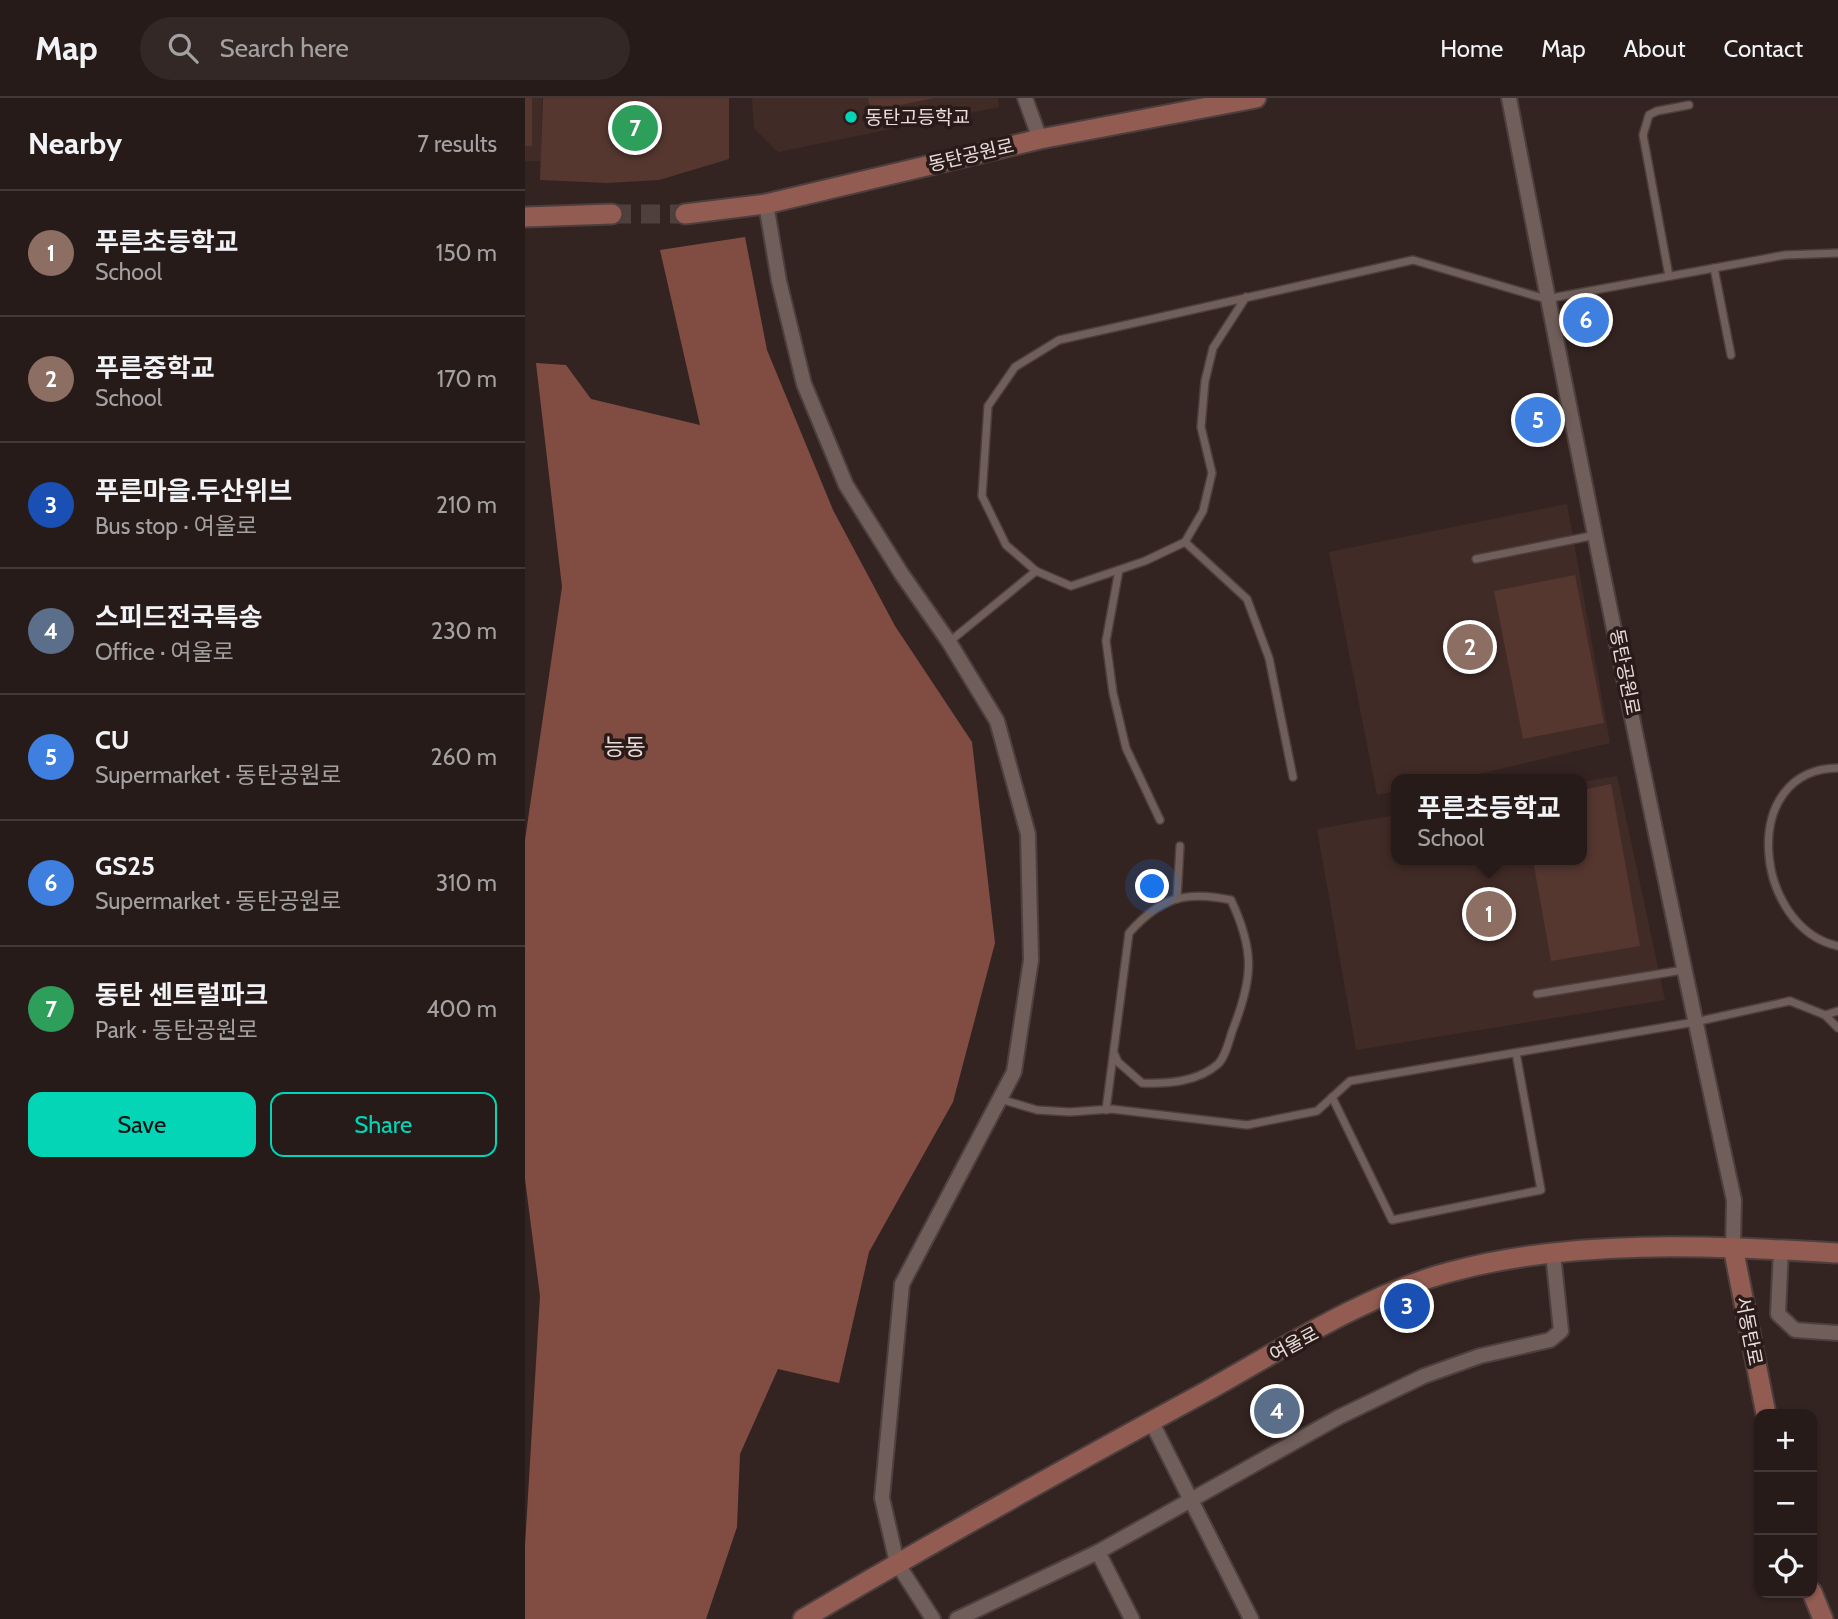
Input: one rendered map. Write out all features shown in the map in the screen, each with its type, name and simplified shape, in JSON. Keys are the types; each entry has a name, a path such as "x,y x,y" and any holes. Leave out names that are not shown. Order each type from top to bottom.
{"street":[{"path":"1025,98 1040,138"},
{"name":"동탄공원로","path":"685,214 766,204 1040,138 1256,98"},
{"name":"동탄공원로","path":"1509,98 1546,299 1597,535 1683,970 1734,1200 1733,1247"},
{"path":"766,204 779,281 809,397 846,485 901,573 950,642 996,722 1028,834 1031,960 1014,1072 902,1284 882,1499 897,1563 933,1619"},
{"path":"525,217 612,214"},
{"name":"여울로","path":"803,1619 897,1563 1295,1342 1403,1289 1448,1272 1553,1253 1733,1247 1838,1253"},
{"name":"서동탄로","path":"1733,1247 1765,1409"},
{"path":"1781,1250 1778,1314 1795,1330 1838,1334"},
{"path":"957,1619 1098,1552 1190,1498 1339,1417 1424,1376 1480,1356 1550,1340 1562,1331 1553,1253"},
{"path":"1151,1422 1251,1619"},
{"path":"1098,1552 1132,1619"},
{"path":"1814,1598 1823,1619"}],"lane":[{"path":"1669,276 1643,135 1649,115 1689,105"},
{"path":"1246,298 1213,348 1205,381 1201,426 1212,472 1203,511 1185,542 1146,561 1071,586 1036,571 1006,545 982,496 988,406 1015,367 1059,340 1413,260 1546,299 1785,255 1838,253"},
{"path":"1714,268 1731,355"},
{"path":"1476,559 1597,535"},
{"path":"1185,542 1247,599 1269,658 1293,776"},
{"path":"1119,570 1106,641 1113,693 1126,748 1160,820"},
{"path":"950,642 1036,571"},
{"path":"1838,768 1808,772 1790,785 1773,813 1766,840 1772,873 1783,903 1803,929 1838,946"},
{"path":"1177,899 1180,846"},
{"path":"1106,1110 1129,933 1148,912 1177,899 1208,895 1231,900 1246,932 1251,974 1245,998 1221,1061 1207,1072 1182,1081 1142,1083 1118,1062 1114,1054"},
{"path":"1538,995 1683,970"},
{"path":"999,1099 1037,1110 1106,1110 1247,1125 1317,1111 1350,1081 1695,1022 1790,1001 1825,1015 1838,1028"},
{"path":"1825,1015 1838,1011"},
{"path":"1332,1097 1392,1220 1541,1190 1516,1053"}],"shaded area":[{"path":"525,98 542,98 541,161 525,161"},
{"path":"525,98 532,98 532,146 525,146"},
{"path":"543,98 729,98 729,159 659,180 607,183 540,180"},
{"name":"동탄고등학교","path":"752,98 998,98 999,107 778,152 754,128"},
{"path":"868,98 934,98 871,111"},
{"path":"745,237 767,350 833,510 895,626 972,742 995,943 953,1102 869,1252 839,1383 778,1369 740,1454 737,1527 706,1619 525,1619 525,1546 540,1296 525,1179 525,840 562,587 536,363 566,365 591,399 700,425 660,250"},
{"path":"1567,504 1610,743 1478,774 1391,774 1391,792 1377,795 1329,552"},
{"path":"1575,575 1604,723 1523,739 1494,591"},
{"path":"1617,776 1665,1000 1356,1050 1317,829 1391,816 1391,865 1587,865 1587,781"},
{"path":"1611,784 1640,946 1551,961 1534,865 1587,865 1587,789"}],"tunnel":[{"path":"612,214 685,214"}],"place":[{"name":"동탄고등학교","path":"851,117"},
{"name":"동탄 센트럴파크","path":"635,128"},
{"name":"GS25","path":"1586,320"},
{"name":"CU","path":"1538,420"},
{"name":"푸른중학교","path":"1470,647"},
{"name":"푸른초등학교","path":"1489,914"},
{"name":"푸른마을.두산위브","path":"1407,1306"},
{"name":"스피드전국특송","path":"1277,1411"}],"district":[{"name":"능동","path":"625,747"}]}
